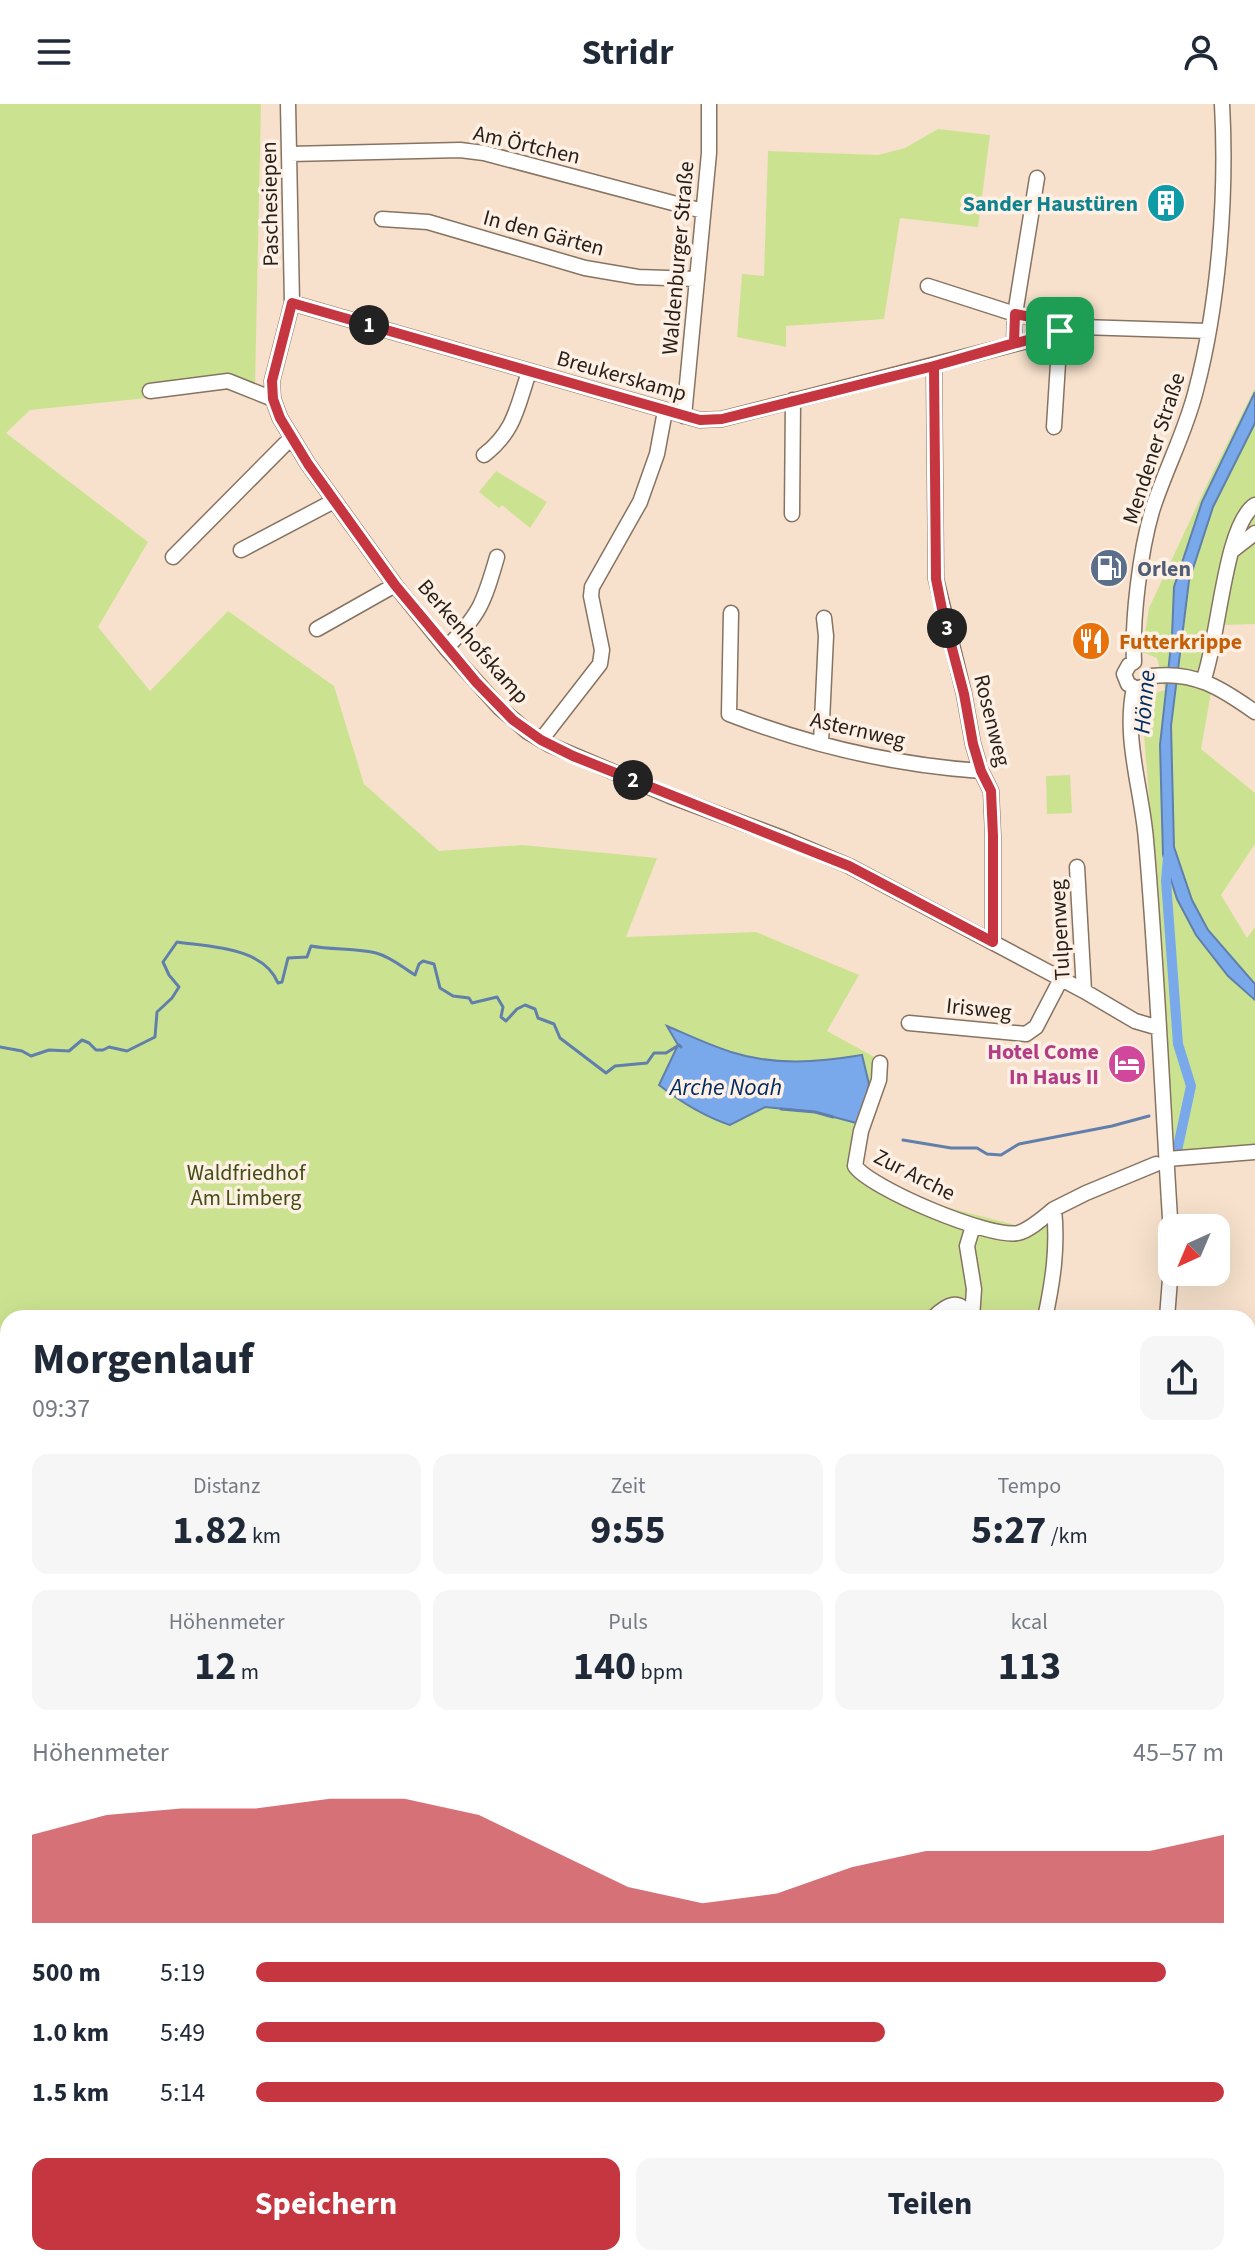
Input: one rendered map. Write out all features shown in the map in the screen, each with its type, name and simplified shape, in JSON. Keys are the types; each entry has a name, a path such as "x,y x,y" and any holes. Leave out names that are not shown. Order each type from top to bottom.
{"street":[{"name":"Paschesiepen","path":"288,104 292,303"},
{"name":"Waldenburger Straße","path":"684,416 709,153 709,104"},
{"name":"Mendener Straße","path":"1168,1310 1172,1253 1162,1162 1159,1028 1146,835 1131,733 1134,688 1128,684 1124,674 1134,662 1133,636 1148,529 1192,405 1208,331 1223,194 1222,104"},
{"name":"Am Örtchen","path":"290,154 460,150 484,153 703,211"},
{"path":"1014,343 1015,314 1037,178"},
{"name":"In den Gärten","path":"382,219 428,222 585,268 638,277 697,279"},
{"name":"Breukerskamp","path":"928,286 1015,314 1081,327 1208,331"},
{"name":"Breukerskamp","path":"292,303 700,420 722,419 1081,327"},
{"path":"150,391 228,381 273,399 272,381 292,303"},
{"path":"1054,427 1060,331"},
{"name":"Rosenweg","path":"934,366 936,579 981,771 991,791 993,942"},
{"path":"484,455 507,434 529,372"},
{"name":"Berkenhofskamp","path":"273,399 291,438 395,585 500,708 541,740 670,796 849,866 1135,1021 1159,1028"},
{"path":"792,514 793,400"},
{"path":"541,740 600,664 602,650 592,587 640,502 657,454 665,411"},
{"path":"173,557 291,438"},
{"path":"241,550 334,501"},
{"path":"1203,681 1212,654 1232,550 1242,518 1255,505"},
{"path":"1232,550 1255,533"},
{"path":"446,648 481,607 497,557"},
{"path":"317,629 395,585"},
{"name":"Asternweg","path":"731,613 729,714 784,734 889,761 981,771"},
{"path":"821,742 826,636 824,618"},
{"path":"1134,662 1145,663 1154,676"},
{"path":"1154,676 1181,675 1203,681 1255,712"},
{"path":"1134,688 1147,685 1154,676"},
{"name":"Tulpenweg","path":"1077,867 1084,991"},
{"name":"Irisweg","path":"909,1023 1026,1034 1036,1027 1061,979"},
{"name":"Zur Arche","path":"880,1063 879,1080 861,1131 856,1169 882,1187 973,1226 993,1231 1018,1233 1054,1209 1086,1193 1162,1162 1255,1152"},
{"path":"1047,1310 1055,1270 1054,1209"},
{"path":"972,1310 974,1289 967,1246 973,1226"},
{"path":"942,1310 956,1305 967,1310"}],"green space":[{"name":"Waldfriedhof Am Limberg","path":"0,104 261,104 255,387 30,410 6,433 148,542 98,627 150,691 228,611 334,686 364,784 439,851 522,845 657,858 626,937 756,932 859,975 827,1031 878,1059 851,1168 919,1200 1023,1227 1050,1220 1052,1252 1042,1310 0,1310","holes":["668,1027 733,1053 780,1062 819,1062 859,1124 815,1112 765,1107 730,1125 659,1085 679,1045"]},
{"path":"938,129 990,135 978,227 900,218 884,319 786,326 786,347 737,337 742,274 764,276 768,151 878,155 905,148"},
{"path":"1255,388 1255,624 1223,625 1201,749 1255,793 1255,844 1221,895 1247,938 1255,927 1255,1145 1183,1151 1172,1146 1164,983 1141,697 1165,690 1157,658 1142,652 1149,608"},
{"path":"496,471 547,502 530,528 502,505 499,508 479,492"},
{"path":"1070,775 1072,813 1047,814 1046,776"}],"water":[{"path":"1255,392 1255,423 1213,507 1189,581 1171,726 1174,847 1192,900 1208,930 1255,984 1255,1000 1228,976 1196,935 1177,899 1163,855 1160,745 1174,587 1202,502"},
{"name":"Arche Noah","path":"667,1026 723,1049 764,1059 813,1061 862,1055 869,1084 860,1124 815,1112 765,1107 730,1125 702,1113 659,1085 678,1045"}],"waterway":[{"path":"1168,857 1166,881 1178,1044 1191,1086 1177,1151"},
{"path":"0,1047 31,1056 49,1050 69,1051 82,1040 96,1050 109,1047 127,1051 155,1037 157,1012 179,987 163,962 177,942 220,948 248,956 261,962 278,983 282,982 288,958 307,957 311,946 376,953 415,975 423,961 434,964 440,988 453,996 469,998 472,1003 497,997 503,1007 501,1017 506,1021 525,1005 535,1009 538,1018 554,1024 560,1038 606,1073 615,1066 647,1063 654,1053 666,1053 679,1045 681,1047"},
{"path":"781,1109 833,1117"},
{"path":"903,1140 951,1148 977,1148 987,1154 1001,1155 1019,1144 1149,1116"}],"place":[{"name":"Sander Haustüren","path":"1166,203"},
{"name":"Orlen","path":"1109,568"},
{"name":"Futterkrippe","path":"1091,641"},
{"name":"Hotel Come In Haus II","path":"1127,1064"}],"route":[{"path":"1060,331 934,366 722,419 700,420 292,303 272,381 273,399 280,418 308,464 395,585 476,682 528,732 573,756 849,866 993,942 991,791 973,744 936,579 934,366 1014,343 1015,314 1081,327 1060,331"}],"water label":[{"name":"Hönne","path":"1144,702"}]}
